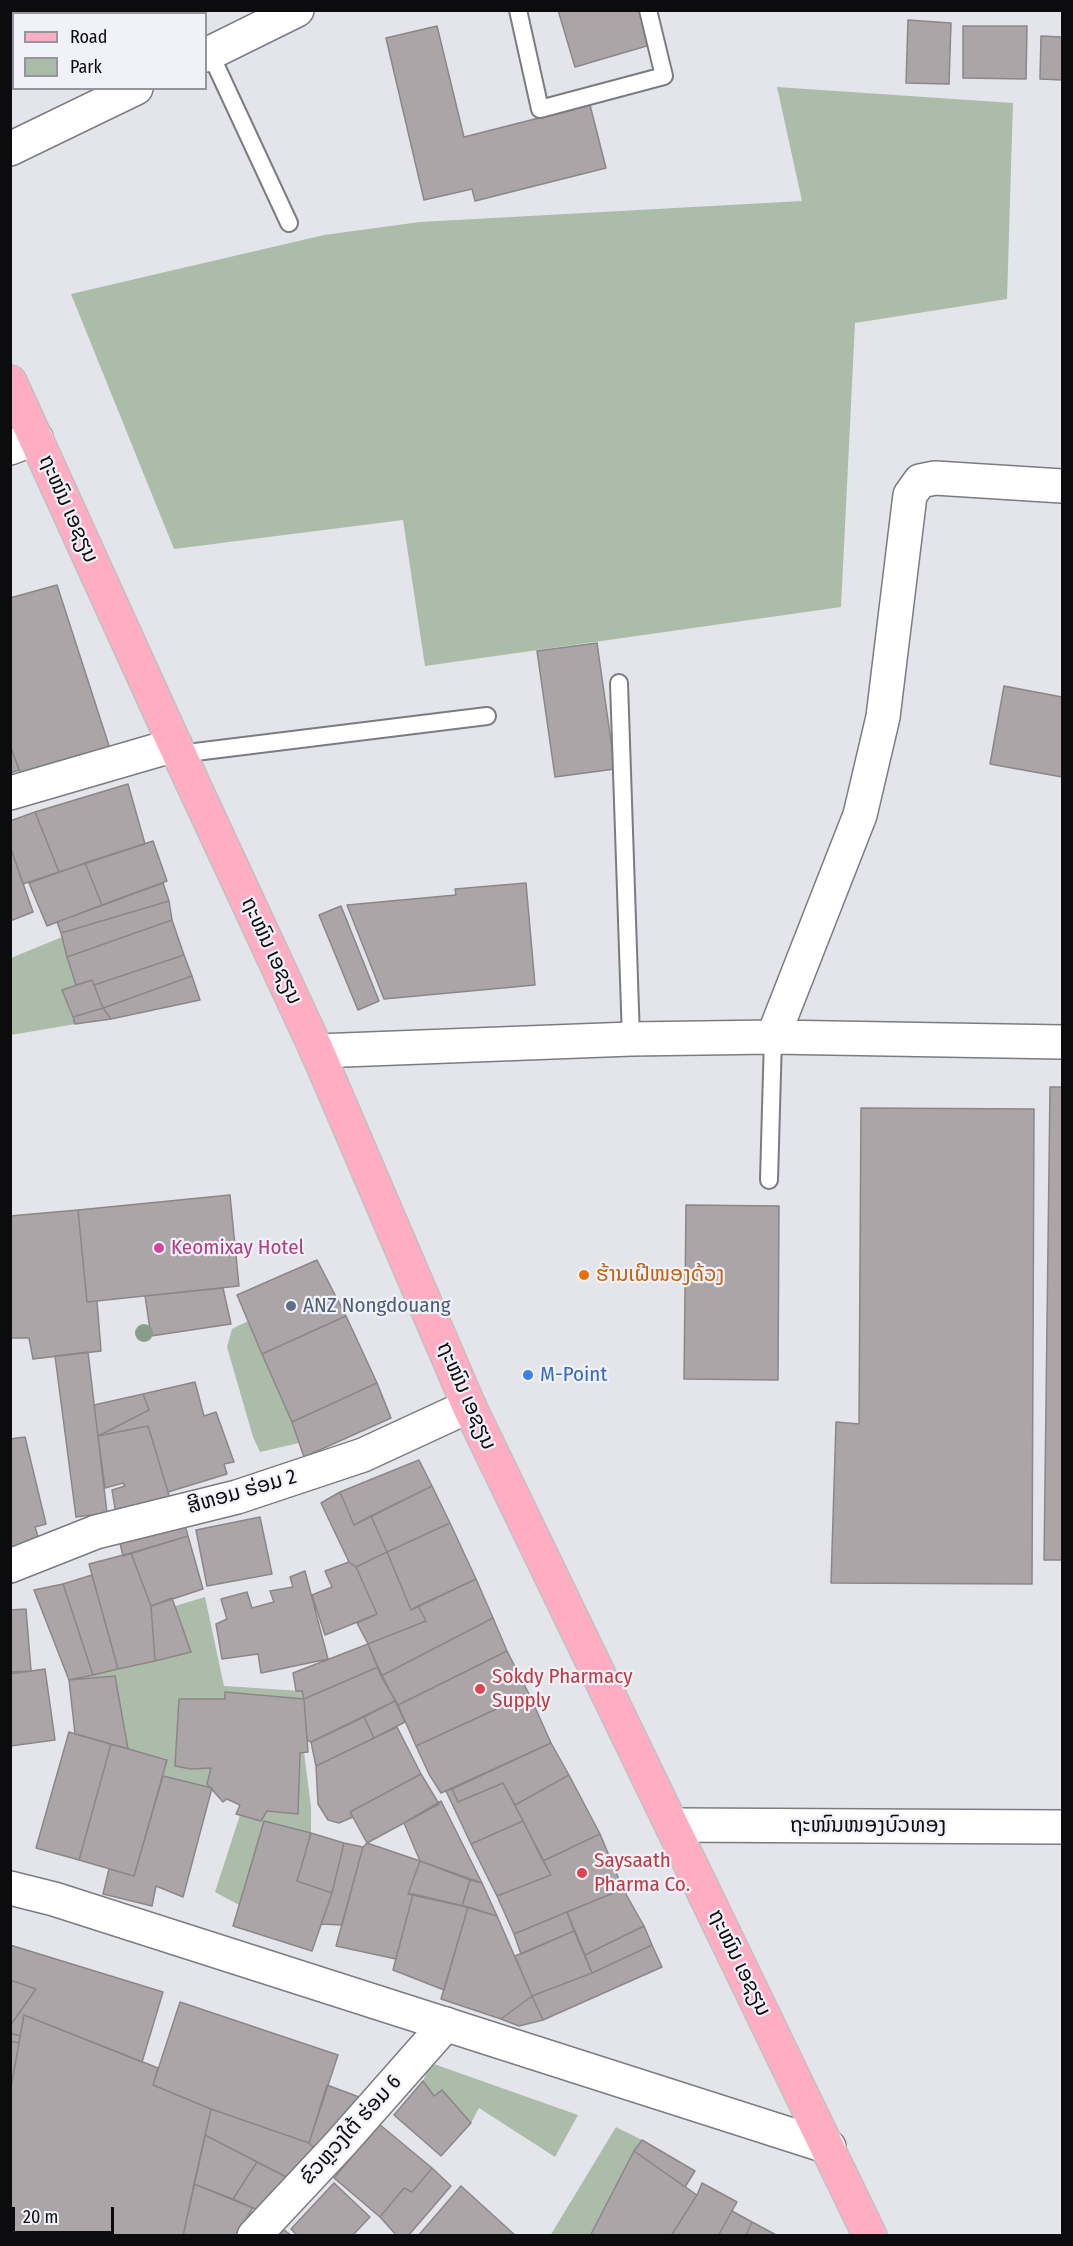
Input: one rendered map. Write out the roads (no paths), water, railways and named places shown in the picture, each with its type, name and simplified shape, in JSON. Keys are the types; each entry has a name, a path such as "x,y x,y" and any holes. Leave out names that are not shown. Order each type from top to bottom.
{"main road":[{"name":"ຖະໜົນ ເອຊຽນ","path":"10,382 23,443 177,749 317,1051 469,1406 870,2235"}],"street":[{"path":"208,54 297,10"},
{"path":"10,149 132,90"},
{"path":"773,1037 860,815 882,717 910,495 920,482 935,477 1062,486"},
{"path":"10,793 177,749"},
{"path":"317,1051 631,1039 773,1037 1062,1042"},
{"name":"ສີຫອມ ຮ່ອມ 2","path":"10,1566 96,1532 237,1497 363,1455 469,1406"},
{"name":"ຖະໜົນໜອງບົວທອງ","path":"673,1826 1062,1827"},
{"path":"10,1888 54,1899 829,2147"},
{"name":"ຂົວຫຼວງໃຕ້ ຮ່ອມ 6","path":"254,2235 341,2143 446,2024"}],"lane":[{"path":"518,10 540,109 664,76 648,10"},
{"path":"208,54 289,223"},
{"path":"619,683 631,1039"},
{"path":"177,749 487,716"},
{"path":"769,1180 773,1037"}],"place":[{"name":"Keomixay Hotel","path":"159,1248"},
{"name":"ຮ້ານເຝີໜອງດ້ວງ","path":"584,1275"},
{"name":"ANZ Nongdouang","path":"291,1306"},
{"name":"M-Point","path":"528,1375"},
{"name":"Sokdy Pharmacy Supply","path":"480,1689"},
{"name":"Saysaath Pharma Co.","path":"582,1873"}]}
